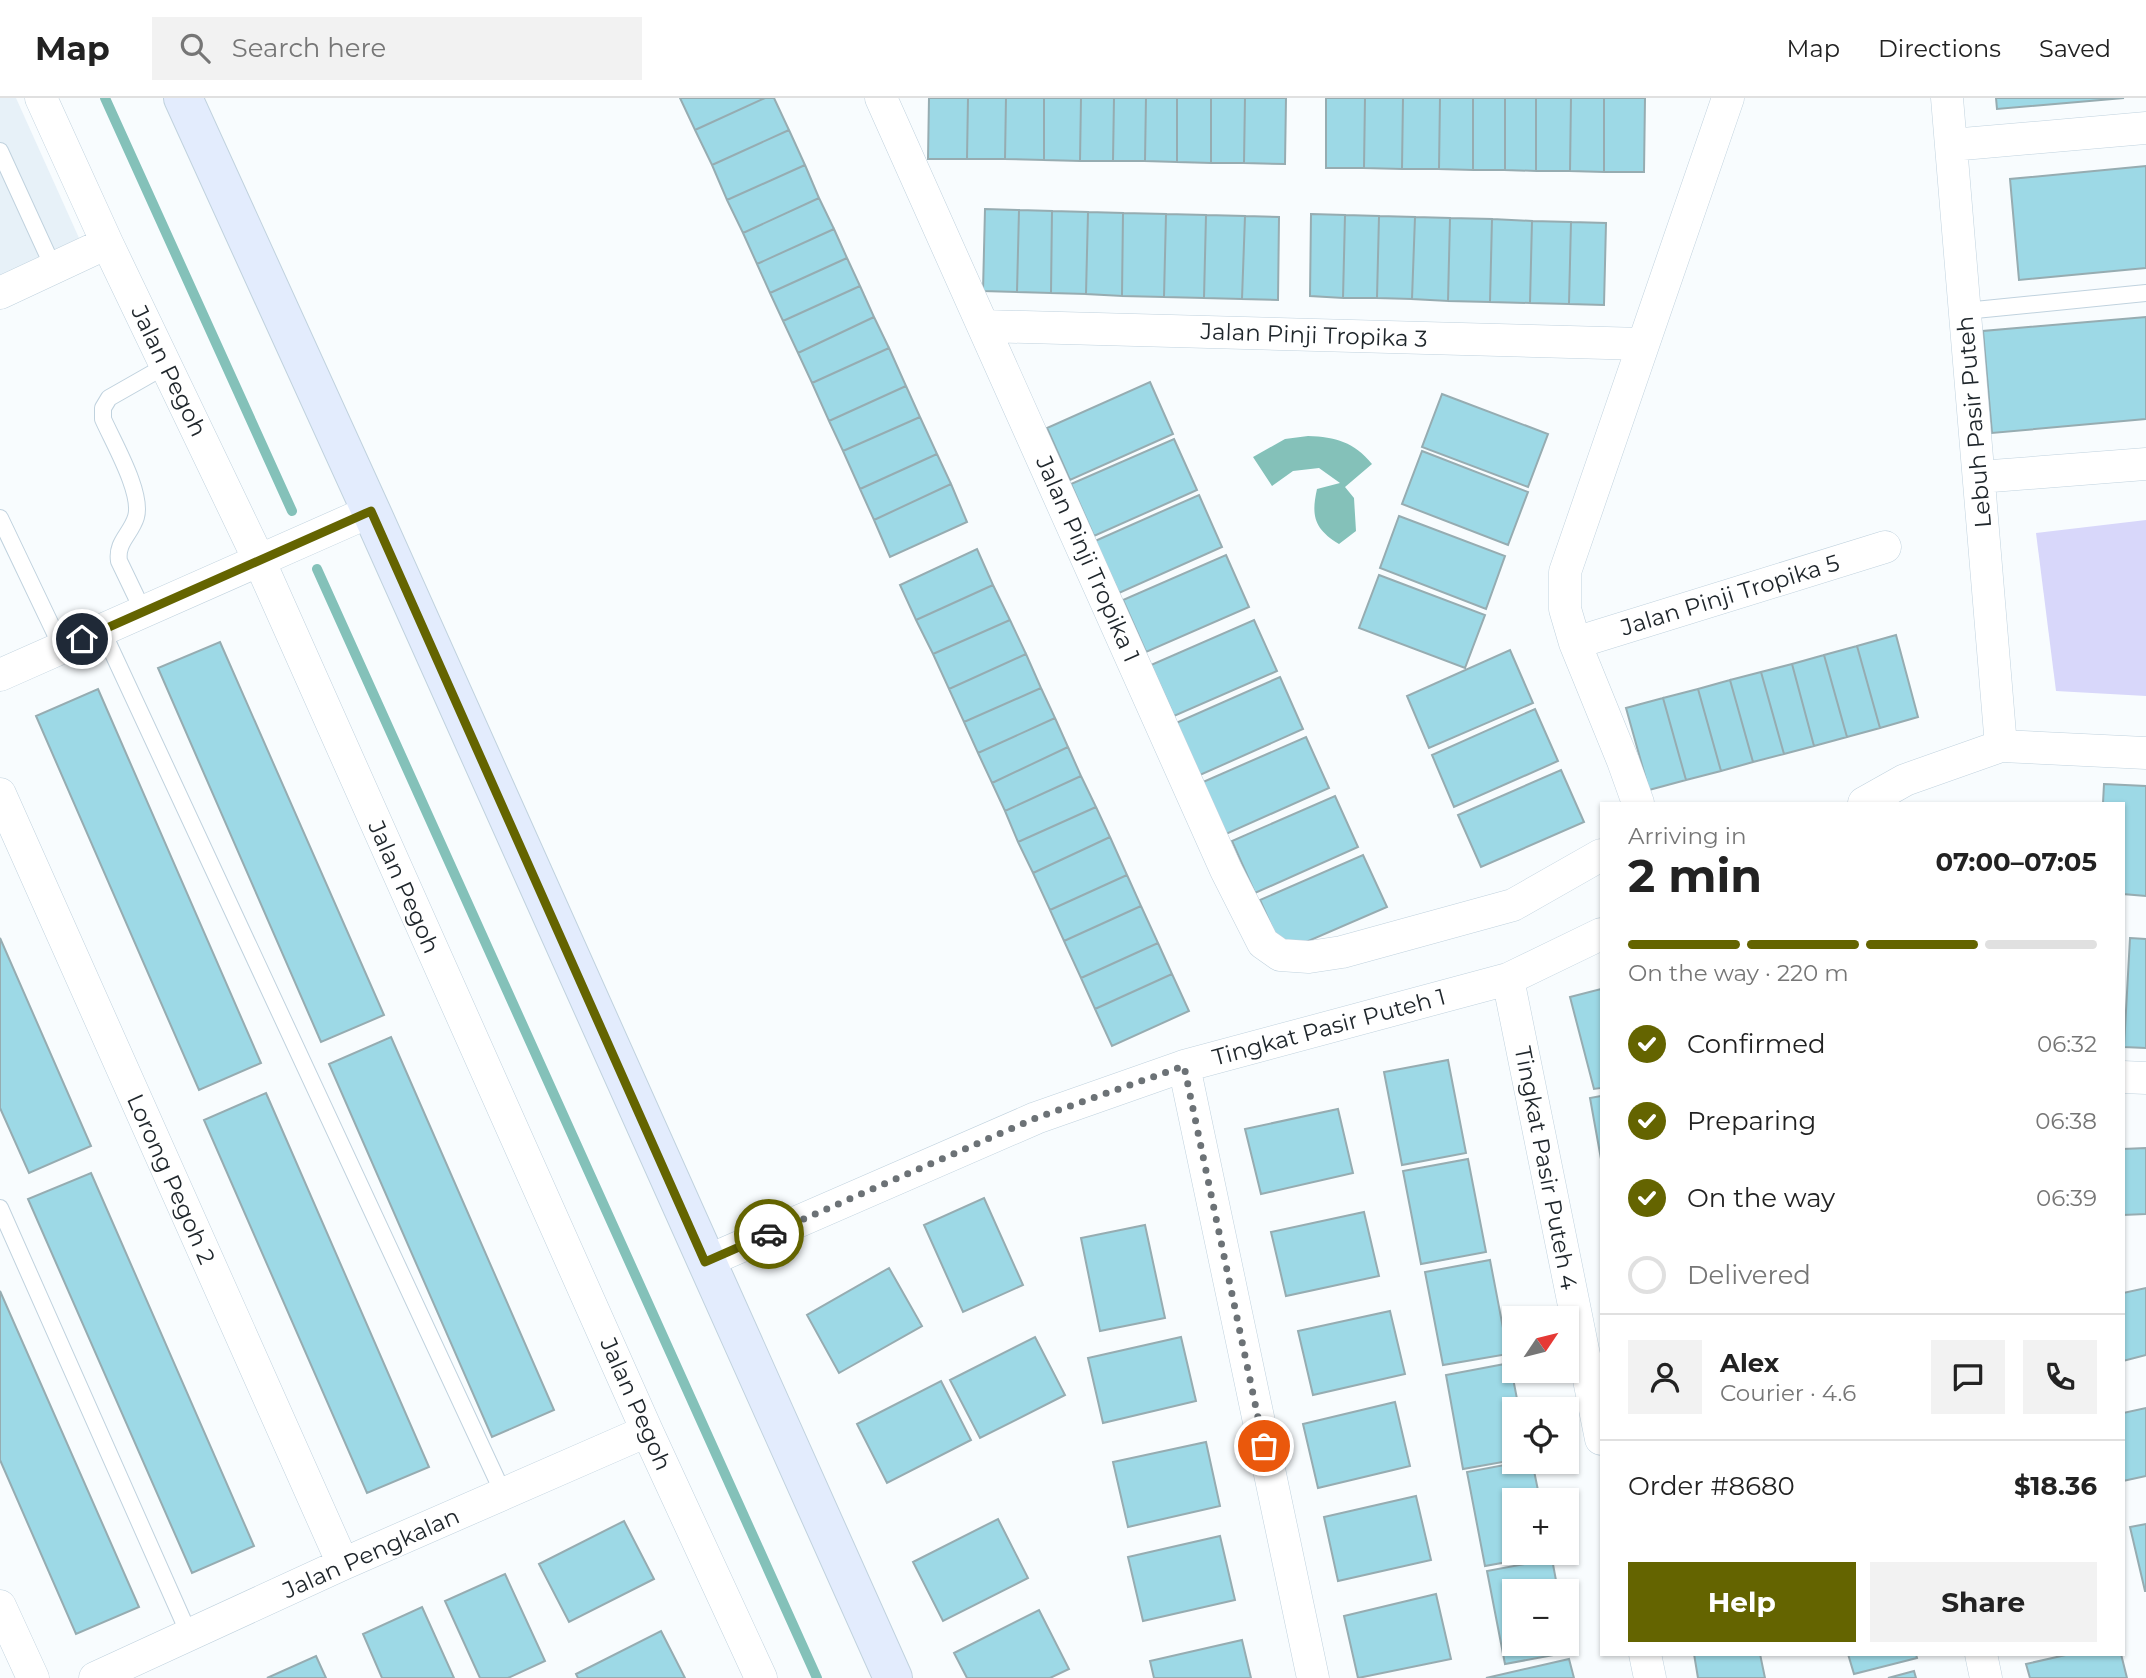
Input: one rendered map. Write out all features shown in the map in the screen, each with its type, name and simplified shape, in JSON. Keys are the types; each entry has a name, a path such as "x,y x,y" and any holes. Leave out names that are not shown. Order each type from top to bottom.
{"street":[{"name":"Jalan Pegoh","path":"41,98 107,243 259,560 647,1430 761,1678"},
{"path":"183,98 371,511 893,1678"},
{"name":"Jalan Pinji Tropika 1","path":"881,98 1226,870 1263,943 1280,955 1309,957 1342,952 1513,905 1600,856"},
{"path":"1638,802 1575,643 1565,609 1566,572 1728,98"},
{"name":"Lebuh Pasir Puteh","path":"1947,98 2001,746"},
{"path":"1951,145 2146,128"},
{"path":"0,293 107,243"},
{"name":"Jalan Pinji Tropika 3","path":"985,326 1643,344"},
{"path":"1979,477 2146,464"},
{"path":"0,675 371,511"},
{"name":"Jalan Pinji Tropika 5","path":"1575,643 1885,547"},
{"path":"1866,802 1905,780 2001,746 2146,753"},
{"name":"Lorong Pegoh 2","path":"0,794 343,1564"},
{"name":"Tingkat Pasir Puteh 1","path":"705,1262 1036,1118 1184,1066 1508,979 1600,934"},
{"name":"Tingkat Pasir Puteh 4","path":"1508,979 1600,1434"},
{"path":"1184,1066 1313,1678"},
{"path":"2125,1077 2146,1078"},
{"name":"Jalan Pengkalan","path":"95,1678 343,1564 647,1430"},
{"path":"0,1606 33,1678"},
{"path":"1645,1656 1650,1678"},
{"path":"1981,1656 1986,1678"}],"lane":[{"path":"0,151 54,269"},
{"path":"1965,311 2146,293"},
{"path":"143,611 117,553 136,518 135,494 103,419 103,408 109,398 167,365"},
{"path":"0,518 62,648"},
{"path":"102,630 504,1495"},
{"path":"0,1208 189,1634"}],"shaded area":[{"path":"0,98 16,98 79,238 0,276"},
{"path":"1308,436 1344,442 1358,450 1372,464 1345,487 1354,498 1356,531 1339,544 1319,527 1314,507 1317,489 1340,483 1319,468 1293,471 1272,486 1253,457 1285,439"},
{"path":"2146,520 2146,696 2056,691 2036,533"}],"building":[{"path":"680,98 765,98 695,130"},
{"path":"765,98 774,98 789,130 712,165 695,130"},
{"path":"929,98 968,98 967,159 928,159"},
{"path":"968,98 1006,98 1005,159 967,159"},
{"path":"1006,98 1044,98 1044,160 1005,159"},
{"path":"1044,98 1081,98 1080,161 1044,160"},
{"path":"1081,98 1114,98 1113,161 1080,161"},
{"path":"1114,98 1146,98 1145,161 1113,161"},
{"path":"1146,98 1177,98 1177,162 1145,161"},
{"path":"1177,98 1211,98 1211,163 1177,162"},
{"path":"1211,98 1245,98 1244,163 1211,163"},
{"path":"1245,98 1286,98 1285,164 1244,163"},
{"path":"1326,98 1365,98 1364,168 1326,168"},
{"path":"1365,98 1403,98 1402,169 1364,168"},
{"path":"1403,98 1440,98 1439,169 1402,169"},
{"path":"1440,98 1473,98 1473,170 1439,169"},
{"path":"1473,98 1505,98 1505,170 1473,170"},
{"path":"1505,98 1536,98 1536,171 1505,170"},
{"path":"1536,98 1571,98 1570,171 1536,171"},
{"path":"1571,98 1604,98 1604,172 1570,171"},
{"path":"1604,98 1645,98 1644,172 1604,172"},
{"path":"1996,98 2124,98 1997,109"},
{"path":"789,130 805,165 727,200 712,165"},
{"path":"805,165 819,198 743,233 727,200"},
{"path":"2146,166 2146,268 2019,280 2010,179"},
{"path":"819,198 834,229 757,264 743,233"},
{"path":"985,209 1019,210 1017,292 983,291"},
{"path":"1019,210 1052,211 1051,293 1017,292"},
{"path":"1052,211 1088,212 1086,294 1051,293"},
{"path":"1088,212 1123,213 1122,296 1086,294"},
{"path":"1123,213 1166,214 1164,297 1122,296"},
{"path":"1166,214 1206,215 1204,298 1164,297"},
{"path":"1311,214 1345,215 1343,298 1310,296"},
{"path":"1206,215 1245,216 1242,299 1204,298"},
{"path":"1345,215 1379,216 1377,298 1343,298"},
{"path":"1245,216 1279,217 1278,300 1242,299"},
{"path":"1379,216 1415,217 1412,299 1377,298"},
{"path":"1415,217 1450,218 1448,301 1412,299"},
{"path":"1450,218 1492,219 1490,302 1448,301"},
{"path":"1492,219 1532,221 1530,303 1490,302"},
{"path":"1532,221 1571,222 1569,304 1530,303"},
{"path":"1571,222 1606,223 1604,305 1569,304"},
{"path":"834,229 847,258 770,293 757,264"},
{"path":"847,258 860,286 783,321 770,293"},
{"path":"860,286 874,317 798,353 783,321"},
{"path":"874,317 889,348 812,383 798,353"},
{"path":"2146,317 2146,419 1992,433 1983,331"},
{"path":"889,348 906,386 829,421 812,383"},
{"path":"1150,382 1173,434 1070,480 1047,428"},
{"path":"906,386 920,417 843,451 829,421"},
{"path":"1442,394 1548,434 1528,487 1422,447"},
{"path":"920,417 937,454 860,489 843,451"},
{"path":"1174,439 1197,490 1094,536 1071,484"},
{"path":"1422,451 1528,492 1508,545 1402,504"},
{"path":"937,454 951,484 874,520 860,489"},
{"path":"951,484 967,522 890,557 874,520"},
{"path":"1199,495 1222,547 1119,593 1095,541"},
{"path":"1399,516 1505,556 1486,609 1380,568"},
{"path":"977,549 993,585 916,620 900,585"},
{"path":"1226,555 1249,607 1146,652 1123,600"},
{"path":"1379,575 1485,615 1465,668 1359,628"},
{"path":"993,585 1010,620 933,654 916,620"},
{"path":"1010,620 1026,654 949,689 933,654"},
{"path":"1254,620 1277,671 1174,716 1151,665"},
{"path":"1896,635 1918,717 1880,728 1857,646"},
{"path":"220,642 384,1015 321,1042 158,668"},
{"path":"1857,646 1880,728 1847,737 1824,655"},
{"path":"1510,650 1533,703 1429,748 1407,696"},
{"path":"1026,654 1041,688 964,722 949,689"},
{"path":"1824,655 1847,737 1814,746 1792,664"},
{"path":"1792,664 1814,746 1784,754 1761,672"},
{"path":"1761,672 1784,754 1753,762 1730,680"},
{"path":"1280,677 1303,729 1200,775 1176,723"},
{"path":"1730,680 1753,762 1721,771 1698,689"},
{"path":"1041,688 1055,718 978,753 964,722"},
{"path":"98,689 261,1063 199,1090 36,716"},
{"path":"1698,689 1721,771 1686,780 1663,698"},
{"path":"1663,698 1686,780 1649,790 1626,708"},
{"path":"1535,709 1558,761 1454,807 1432,755"},
{"path":"1055,718 1068,747 992,783 978,753"},
{"path":"1306,737 1329,788 1226,834 1203,782"},
{"path":"1068,747 1081,776 1005,811 992,783"},
{"path":"1561,770 1584,822 1481,867 1458,815"},
{"path":"1081,776 1096,807 1018,842 1005,811"},
{"path":"2104,784 2146,786 2146,896 2125,894 2125,802 2103,802"},
{"path":"1335,796 1358,847 1255,893 1232,841"},
{"path":"1096,807 1110,837 1033,873 1018,842"},
{"path":"1110,837 1127,875 1050,910 1033,873"},
{"path":"1363,855 1387,907 1283,952 1260,900"},
{"path":"1127,875 1141,906 1064,941 1050,910"},
{"path":"1141,906 1158,943 1081,978 1064,941"},
{"path":"0,938 91,1146 29,1173 0,1108"},
{"path":"2130,938 2146,939 2146,1048 2125,1047"},
{"path":"1158,943 1172,974 1095,1009 1081,978"},
{"path":"1172,974 1189,1011 1112,1046 1095,1009"},
{"path":"1600,989 1600,1088 1594,1089 1570,997"},
{"path":"391,1037 554,1410 492,1437 329,1064"},
{"path":"1448,1060 1466,1153 1402,1165 1384,1072"},
{"path":"266,1093 429,1467 367,1493 204,1120"},
{"path":"1600,1096 1600,1153 1590,1098"},
{"path":"1338,1109 1353,1173 1261,1194 1245,1129"},
{"path":"2146,1148 2146,1214 2125,1215 2125,1149"},
{"path":"1468,1159 1486,1252 1421,1264 1403,1171"},
{"path":"91,1173 254,1546 192,1573 28,1199"},
{"path":"984,1198 1023,1285 963,1312 924,1225"},
{"path":"1364,1212 1379,1276 1286,1296 1271,1232"},
{"path":"1145,1225 1165,1318 1100,1331 1081,1238"},
{"path":"1490,1260 1502,1323 1502,1355 1443,1365 1425,1272"},
{"path":"889,1268 922,1326 839,1373 807,1315"},
{"path":"2146,1288 2146,1355 2125,1360 2125,1293"},
{"path":"0,1291 139,1607 76,1634 0,1460"},
{"path":"1390,1311 1405,1374 1313,1395 1298,1331"},
{"path":"1035,1337 1065,1395 980,1438 950,1380"},
{"path":"1181,1337 1196,1401 1103,1423 1088,1358"},
{"path":"1502,1364 1502,1383 1514,1383 1517,1397 1502,1397 1502,1462 1463,1469 1446,1375"},
{"path":"941,1381 971,1440 887,1483 857,1424"},
{"path":"1395,1402 1410,1466 1318,1488 1303,1424"},
{"path":"2146,1408 2146,1476 2125,1481 2125,1413"},
{"path":"1206,1442 1220,1506 1128,1527 1113,1462"},
{"path":"1502,1465 1502,1474 1535,1474 1538,1488 1502,1488 1502,1563 1485,1566 1467,1472"},
{"path":"1416,1496 1431,1560 1338,1581 1324,1517"},
{"path":"998,1519 1028,1578 943,1621 913,1562"},
{"path":"624,1521 654,1579 569,1622 539,1564"},
{"path":"2146,1524 2146,1591 2145,1591 2130,1527"},
{"path":"1220,1536 1235,1600 1143,1621 1128,1557"},
{"path":"1520,1565 1553,1565 1556,1579 1502,1579 1502,1648 1487,1571"},
{"path":"505,1574 545,1661 508,1678 480,1678 445,1601"},
{"path":"1436,1594 1451,1659 1358,1678 1344,1616"},
{"path":"422,1607 454,1678 382,1678 363,1634"},
{"path":"1039,1610 1069,1669 1050,1678 967,1678 954,1653"},
{"path":"661,1631 685,1678 578,1678 576,1674"},
{"path":"1242,1640 1251,1678 1154,1678 1150,1661"},
{"path":"316,1656 326,1678 267,1678"},
{"path":"1503,1656 1548,1656 1505,1664"},
{"path":"1694,1656 1760,1656 1765,1678 1698,1678"},
{"path":"1849,1656 1916,1656 1917,1658 1854,1674"},
{"path":"2061,1656 2122,1656 2127,1678 2030,1678 2026,1664"},
{"path":"1569,1659 1574,1678 1486,1678"},
{"path":"1914,1671 1916,1678 1888,1678"}],"waterway":[{"path":"105,98 292,511"},
{"path":"317,569 817,1678"}],"way so far":[{"path":"769,1234 1036,1118 1184,1066 1264,1446"}],"route":[{"path":"82,639 371,511 705,1262 769,1234"}]}
